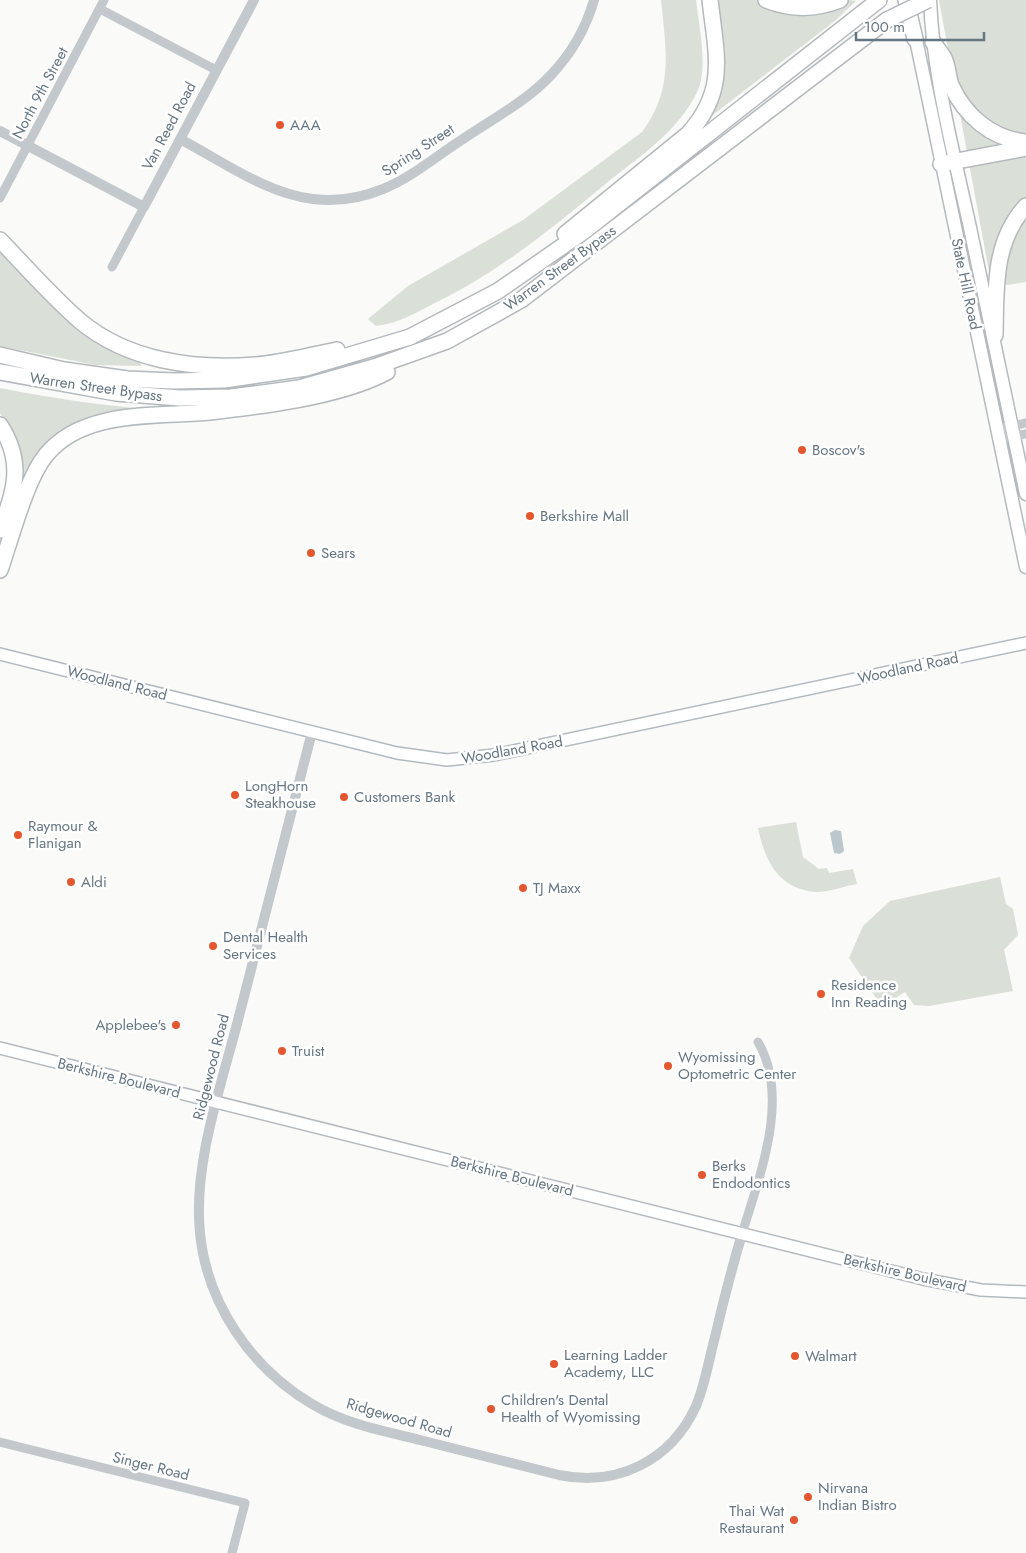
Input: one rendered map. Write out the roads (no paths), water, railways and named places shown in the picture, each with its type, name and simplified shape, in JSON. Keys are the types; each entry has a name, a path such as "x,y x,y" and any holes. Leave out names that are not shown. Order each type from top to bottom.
{"highway":[{"path":"498,291 537,256 688,134 702,117 712,99 716,80 710,0"},
{"path":"766,0 787,6 805,8 822,6 840,0"},
{"name":"Warren Street Bypass","path":"0,355 64,370 127,379 173,382 224,380 306,368 410,337 498,291 583,232 879,0"},
{"path":"906,0 915,39"},
{"name":"Warren Street Bypass","path":"0,372 116,393 180,398 231,398 298,388 374,367 446,341 521,300 912,0"},
{"path":"887,20 929,0"},
{"path":"933,42 945,60 948,78 956,95 973,117 999,135 1026,142"},
{"path":"950,167 1026,148"},
{"path":"950,167 1026,156"},
{"path":"995,335 996,289 1002,251 1010,227 1026,206"},
{"path":"0,240 70,312 90,329 122,348 156,359 195,365 256,365 410,337"},
{"path":"0,570 34,474 46,455 66,437 94,424 113,420 221,410 296,399 341,388 379,376 446,341"},
{"path":"0,425 12,445 16,480 0,530"}],"main road":[{"name":"State Hill Road","path":"912,0 915,39 995,335 1017,432 1026,494"},
{"name":"State Hill Road","path":"929,0 950,167 998,433 1026,567"},
{"name":"Woodland Road","path":"0,654 420,758 448,760 476,758 1026,643"},
{"name":"Berkshire Boulevard","path":"0,1048 956,1286 1026,1292"}],"street":[{"name":"North 9th Street","path":"0,198 104,0"},
{"name":"Van Reed Road","path":"112,267 254,0"},
{"name":"Spring Street","path":"180,139 277,191 299,197 327,200 369,194 405,177 533,92 552,74 570,52 591,12 594,0"},
{"path":"100,9 216,70"},
{"path":"0,131 144,207"},
{"path":"998,433 1017,432 1026,423"},
{"name":"Ridgewood Road","path":"312,732 217,1102 200,1177 200,1233 205,1262 218,1300 237,1335 251,1352 279,1381 297,1394 346,1420 559,1475 596,1479 631,1471 662,1453 682,1430 697,1404 742,1234"},
{"path":"742,1234 771,1124 774,1103 768,1064 758,1042"},
{"name":"Singer Road","path":"0,1442 245,1503 232,1553"}],"place":[{"name":"AAA","path":"280,125"},
{"name":"Boscov's","path":"802,450"},
{"name":"Berkshire Mall","path":"530,516"},
{"name":"Sears","path":"311,553"},
{"name":"LongHorn Steakhouse","path":"235,795"},
{"name":"Customers Bank","path":"344,797"},
{"name":"Raymour & Flanigan","path":"18,835"},
{"name":"Aldi","path":"71,882"},
{"name":"TJ Maxx","path":"523,888"},
{"name":"Dental Health Services","path":"213,946"},
{"name":"Residence Inn Reading","path":"821,994"},
{"name":"Applebee's","path":"176,1025"},
{"name":"Truist","path":"282,1051"},
{"name":"Wyomissing Optometric Center","path":"668,1066"},
{"name":"Berks Endodontics","path":"702,1175"},
{"name":"Walmart","path":"795,1356"},
{"name":"Learning Ladder Academy, LLC","path":"554,1364"},
{"name":"Children's Dental Health of Wyomissing","path":"491,1409"},
{"name":"Nirvana Indian Bistro","path":"808,1497"},
{"name":"Thai Wat Restaurant","path":"794,1520"}]}
